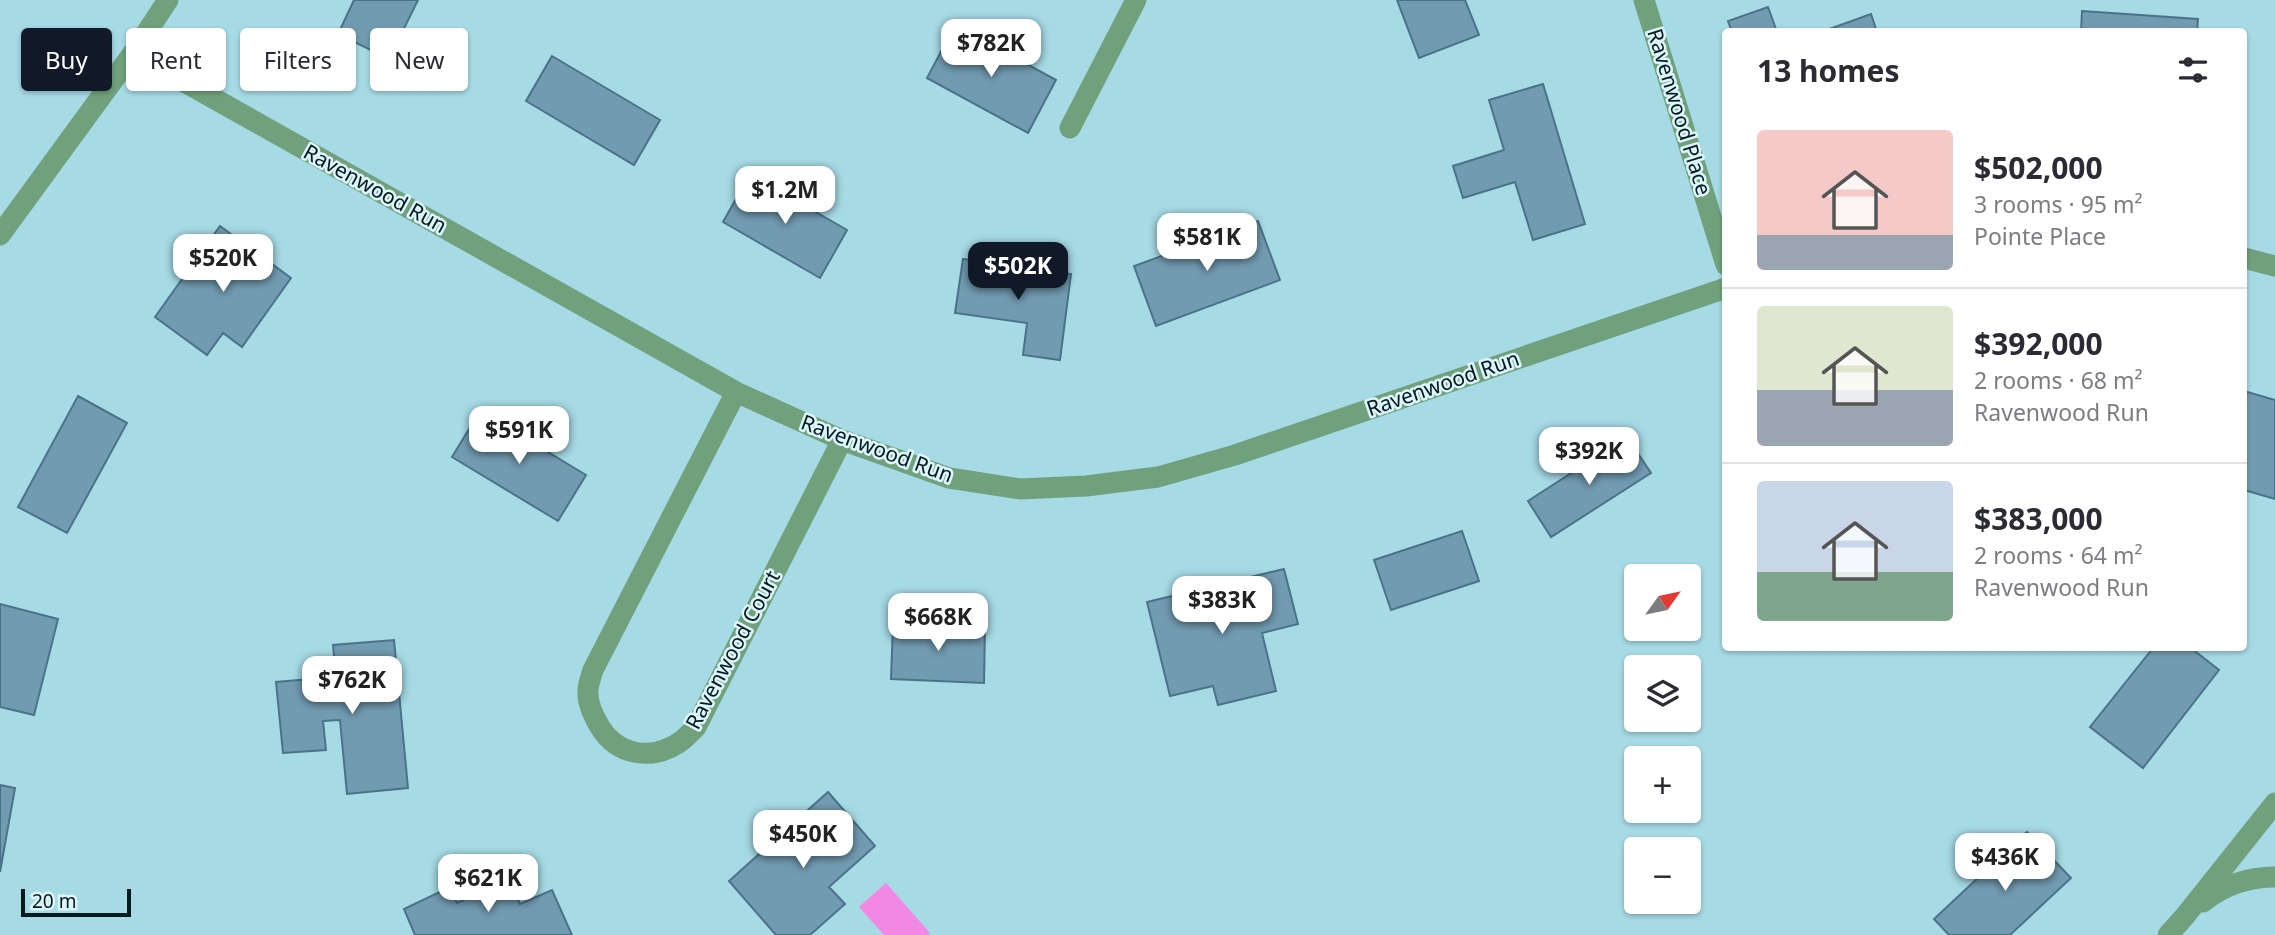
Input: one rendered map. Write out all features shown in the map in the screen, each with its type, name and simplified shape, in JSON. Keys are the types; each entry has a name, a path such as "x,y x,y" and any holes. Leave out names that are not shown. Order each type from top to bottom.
{"street":[{"path":"150,28 168,0"},
{"path":"1070,128 1136,0"},
{"name":"Ravenwood Place","path":"1644,0 1722,252"},
{"path":"0,235 126,63"},
{"name":"Ravenwood Run","path":"201,91 736,392 842,440 949,478 1020,489 1086,486 1158,477 1235,455 1722,289"},
{"path":"2247,259 2275,266"},
{"name":"Ravenwood Court","path":"736,392 593,670 588,692 593,715 604,734 622,749 640,755 658,752 680,743 696,727 842,440"},
{"path":"2171,935 2275,803"},
{"path":"2185,916 2217,891 2255,877 2275,877"}],"shaded area":[{"path":"886,883 930,933 928,935 884,935 859,907"}],"building":[{"path":"354,0 418,0 404,28 370,28 370,50 356,43 356,28 341,28"},
{"path":"1397,0 1465,0 1479,35 1419,58"},
{"path":"1768,7 1776,28 1731,28 1728,21"},
{"path":"2082,11 2198,19 2197,28 2081,28"},
{"path":"1871,14 1876,28 1832,28"},
{"path":"955,25 1056,80 1028,133 927,78"},
{"path":"552,56 660,120 634,165 526,101"},
{"path":"1543,84 1585,224 1533,240 1515,182 1463,198 1453,166 1504,150 1489,100"},
{"path":"750,174 847,230 820,278 723,222"},
{"path":"1258,221 1280,280 1156,326 1134,266"},
{"path":"220,226 291,278 242,347 223,333 207,355 155,317"},
{"path":"963,259 1071,274 1060,360 1023,355 1027,323 955,313"},
{"path":"2247,392 2275,400 2275,499 2247,491"},
{"path":"78,396 127,423 67,533 18,507"},
{"path":"480,411 586,475 558,521 452,457"},
{"path":"1627,437 1651,473 1551,537 1528,501"},
{"path":"1462,531 1479,581 1391,610 1374,560"},
{"path":"1284,569 1298,624 1262,633 1276,691 1218,705 1213,686 1170,696 1147,602"},
{"path":"0,604 58,619 34,715 0,707"},
{"path":"893,623 985,627 984,683 891,679"},
{"path":"394,640 408,788 347,794 340,720 323,721 326,750 283,753 276,682 322,678 324,701 338,699 333,645"},
{"path":"2151,651 2195,651 2219,670 2143,768 2090,727"},
{"path":"0,785 15,788 0,872"},
{"path":"828,792 875,846 829,887 845,904 810,935 776,935 729,881"},
{"path":"2027,832 2071,878 2010,935 1949,935 1934,919"},
{"path":"508,879 520,904 552,890 572,935 415,935 404,909 450,887 457,903"}]}
